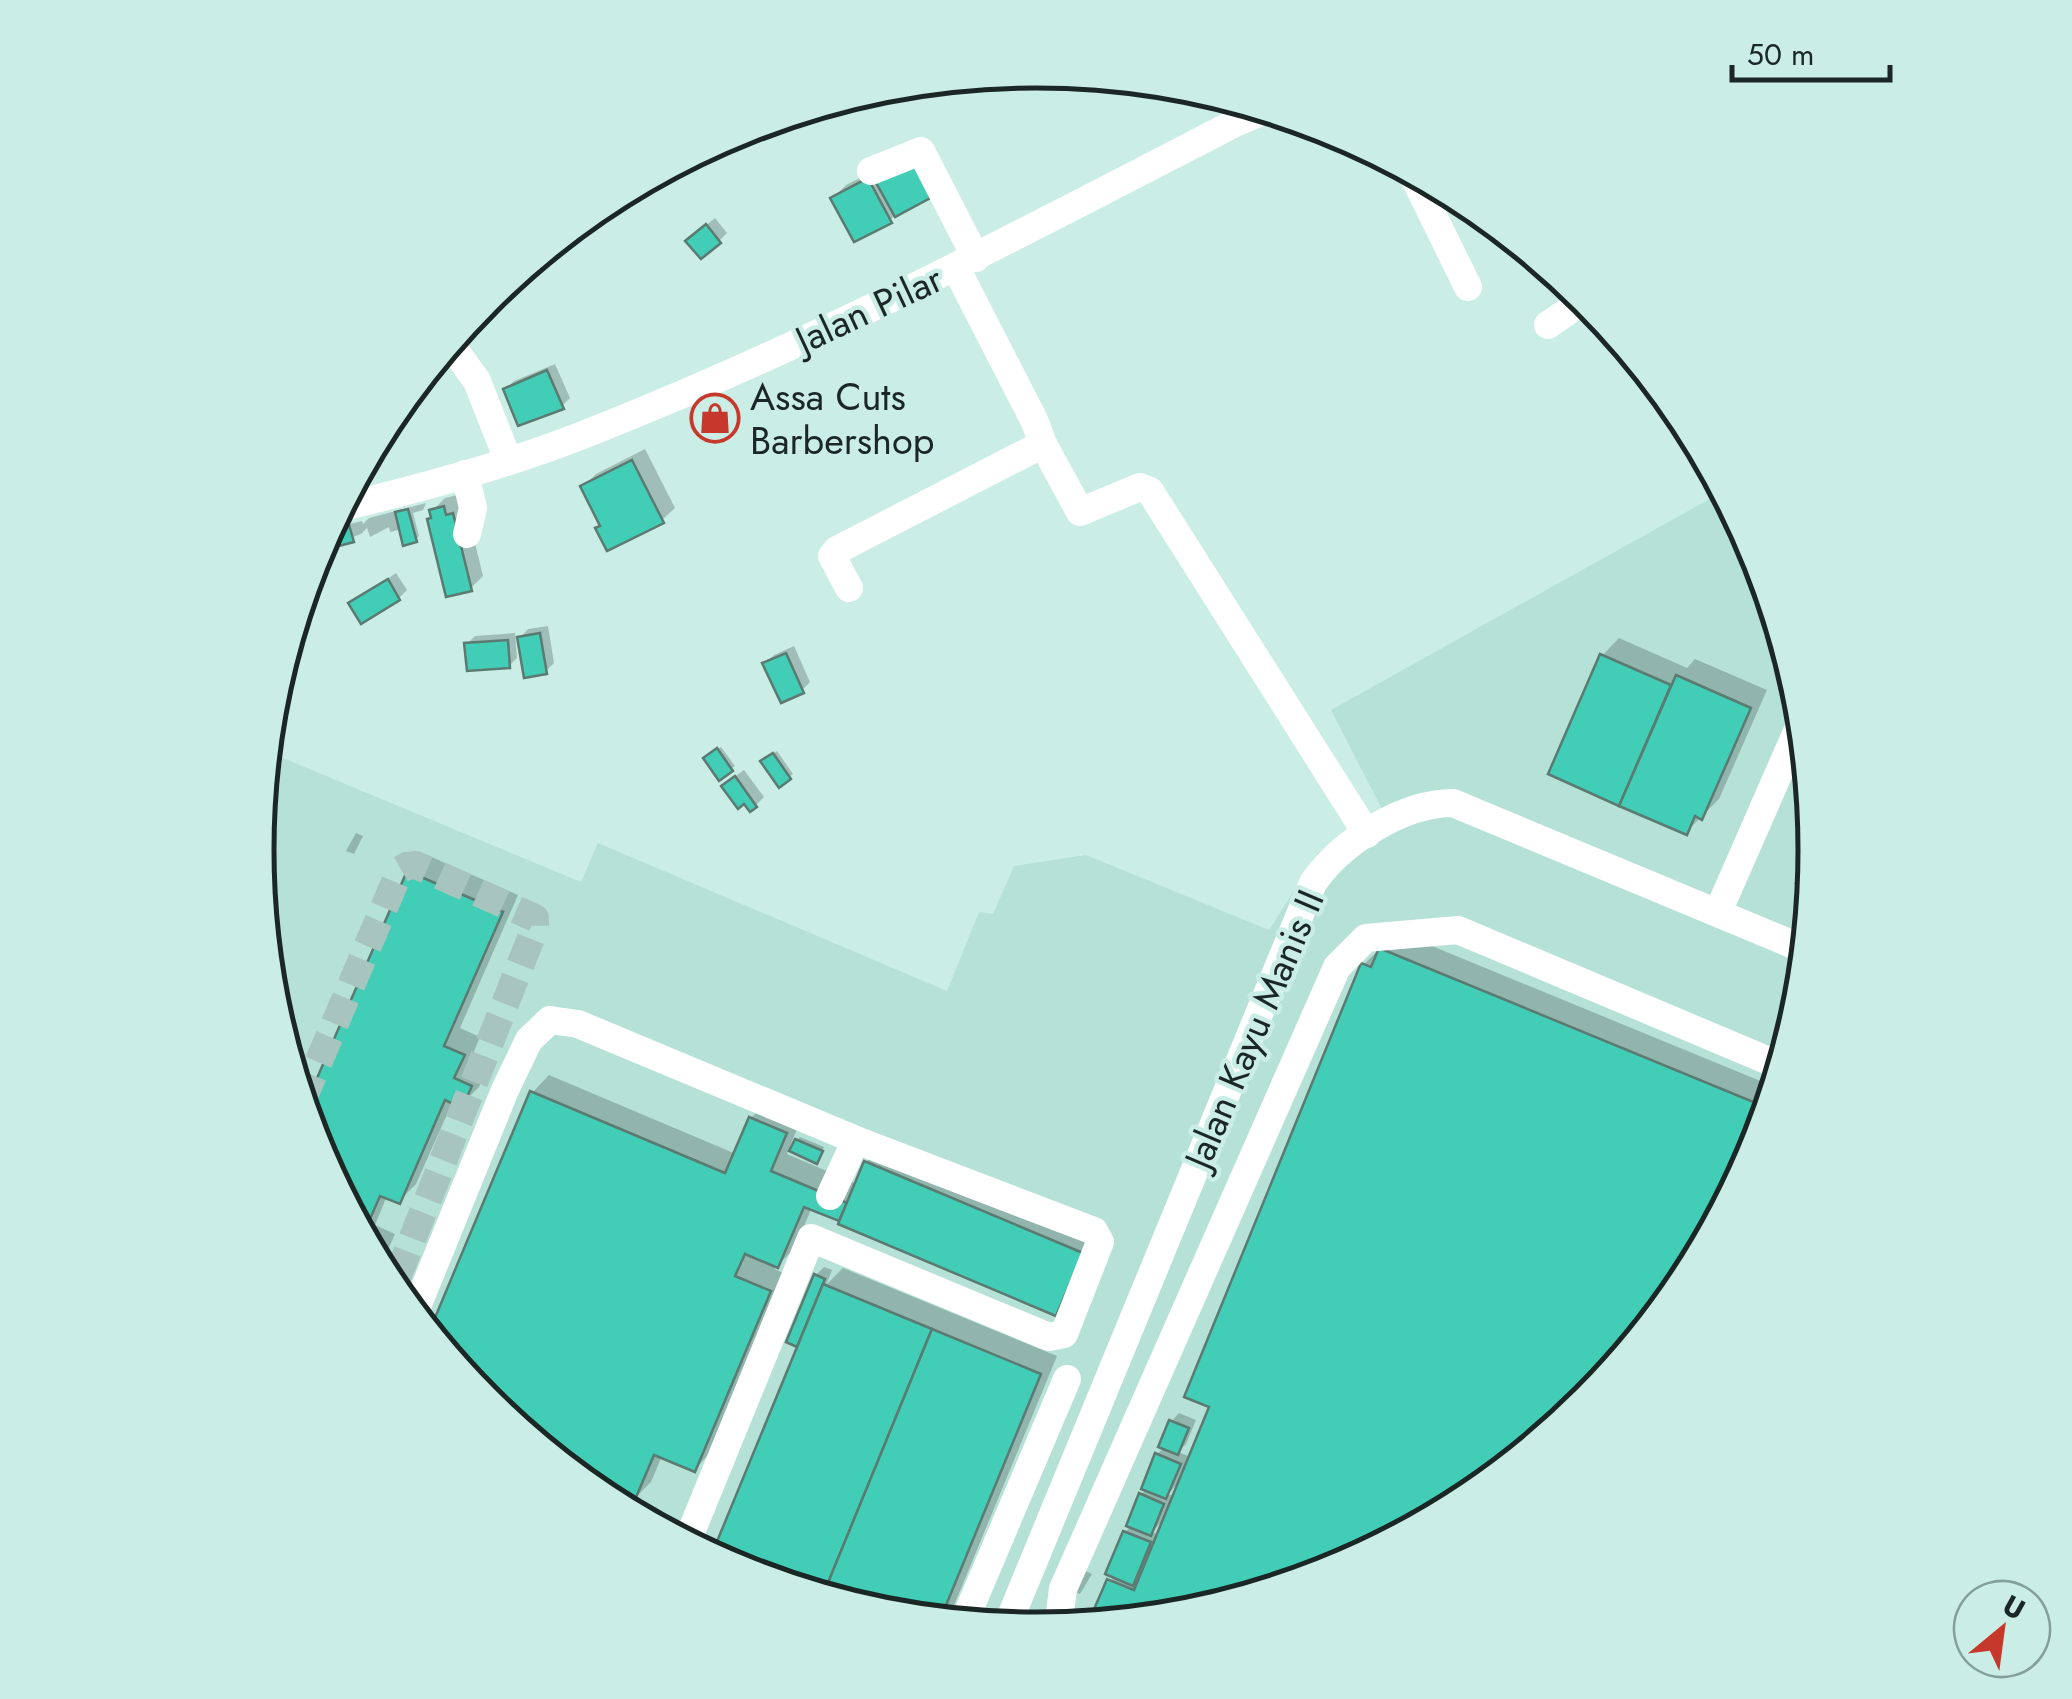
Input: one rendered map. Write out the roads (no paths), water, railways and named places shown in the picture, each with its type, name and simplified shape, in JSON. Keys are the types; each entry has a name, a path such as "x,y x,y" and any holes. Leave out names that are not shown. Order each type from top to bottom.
{"street":[{"name":"Jalan Pilar","path":"358,503 465,474 624,418 863,314 1247,117"},
{"path":"870,170 921,150 1043,444 1080,512 1140,488 1150,491 1368,834"},
{"path":"1422,193 1468,287"},
{"path":"1548,325 1572,308"},
{"path":"458,353 477,381 508,460"},
{"path":"849,588 832,556 836,550 1043,444"},
{"path":"465,474 473,508 468,534"},
{"path":"1718,912 1790,745"},
{"name":"Jalan Kayu Manis II","path":"1013,1611 1313,883 1324,866 1393,817 1434,803 1453,803 1792,944"},
{"path":"1060,1611 1063,1589 1337,967 1366,938 1458,930 1768,1061"},
{"path":"420,1298 528,1040 550,1020 578,1024 856,1140 1094,1231 1100,1242 1064,1334 1049,1337 821,1216"},
{"path":"691,1529 856,1140"},
{"path":"970,1608 1067,1379"}],"tunnel":[{"path":"310,1081 400,870 416,865 535,918 535,928 400,1270"}],"place":[{"name":"Assa Cuts Barbershop","path":"715,418"}]}
